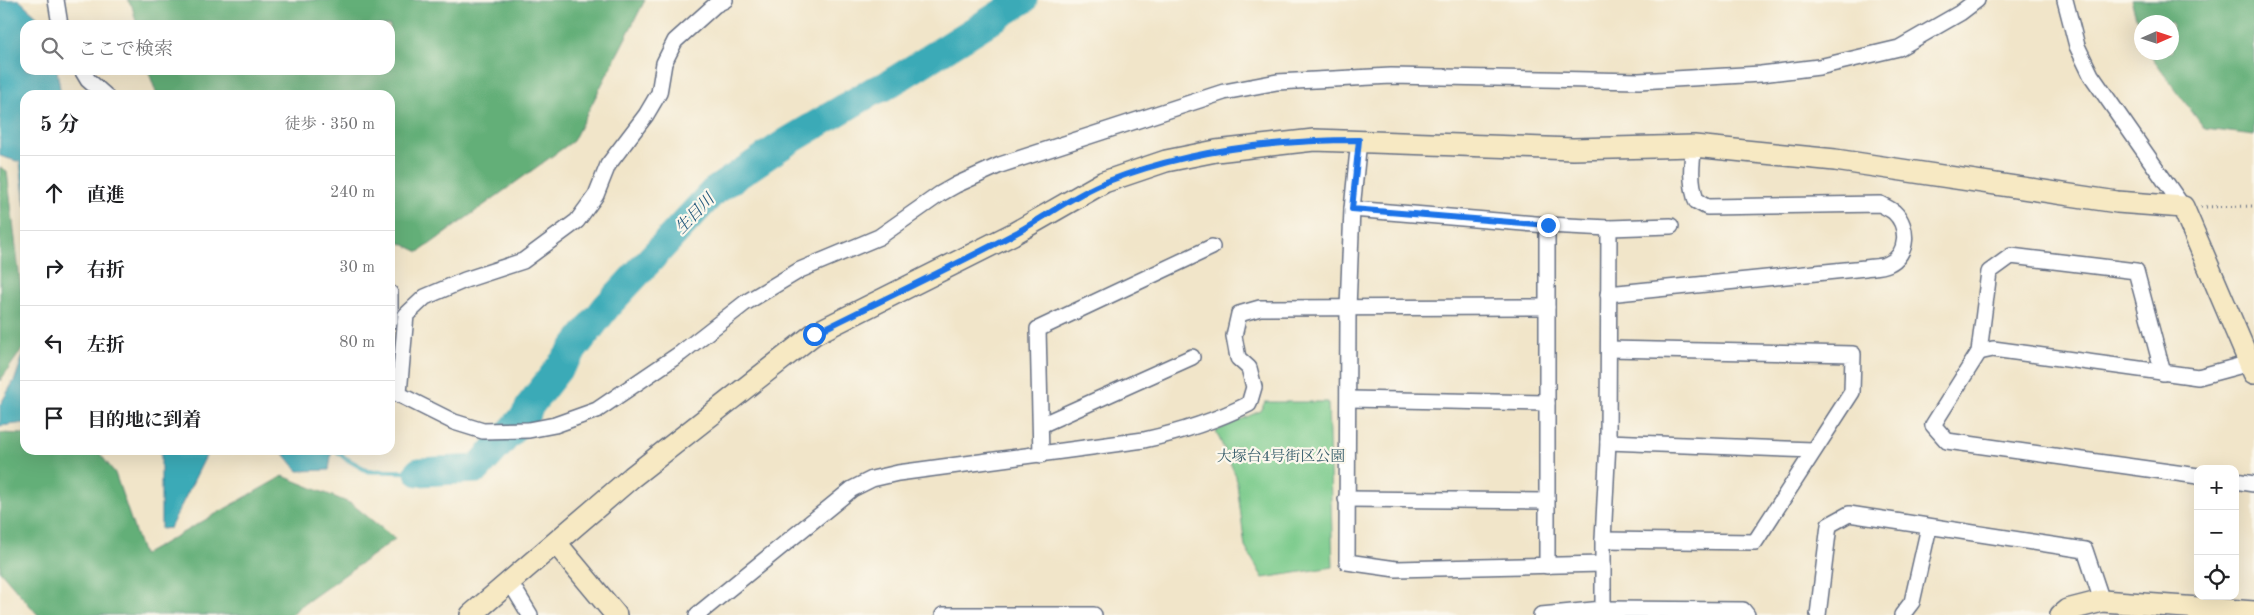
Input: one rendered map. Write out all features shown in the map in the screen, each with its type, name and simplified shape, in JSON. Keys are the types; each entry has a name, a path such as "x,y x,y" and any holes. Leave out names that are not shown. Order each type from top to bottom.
{"street":[{"path":"56,0 59,20"},
{"path":"725,0 716,5 675,41 664,63 659,93 646,115 608,165 596,194 577,221 523,261 465,280 425,297 406,315 395,392 454,422 483,431 529,430 555,425 597,410 681,353 745,303 800,270 879,237 956,185 1000,165 1224,92 1277,82 1391,76 1639,81 1761,74 1819,67 1899,48 1960,13 1977,0"},
{"path":"1979,352 1993,349 2198,378 2252,368 2183,207 2090,75 2077,46 2064,0"},
{"path":"85,75 99,90"},
{"path":"471,615 632,477 814,334 1013,234 1104,182 1166,161 1216,151 1314,140 1573,148 1694,146 1835,160 2090,198 2183,207"},
{"path":"1359,140 1352,209 1348,308 1350,399 1346,499 1347,562 1396,568 1603,564"},
{"path":"1608,294 1865,268 1889,264 1900,254 1905,240 1904,226 1894,212 1880,204 1707,207 1696,200 1692,188 1690,176 1694,146"},
{"path":"1352,209 1548,225 1609,228 1671,226"},
{"path":"1548,225 1546,501 1548,566"},
{"path":"1603,612 1603,540 1608,442 1609,228"},
{"path":"1041,455 1038,329 1212,247"},
{"path":"2163,373 2136,271 2011,256 1989,272 1979,352 1933,425 1947,441 2194,475"},
{"path":"697,615 852,489 865,483 898,473 1144,440 1182,432 1221,418 1249,404 1254,387 1249,368 1238,358 1234,336 1239,314 1260,308 1547,307"},
{"path":"1603,540 1755,542 1852,392 1853,354 1609,349"},
{"path":"1041,425 1192,357"},
{"path":"1350,399 1547,403"},
{"path":"1608,442 1813,450"},
{"path":"2239,482 2254,484"},
{"path":"1346,499 1546,501"},
{"path":"1818,615 1830,525 1849,514 2085,550 2102,600"},
{"path":"1902,615 1912,602 1929,527"},
{"path":"556,543 616,615"},
{"path":"510,582 530,615"},
{"path":"2061,615 2068,610 2102,600 2254,612"},
{"path":"1540,615 1743,610 1747,615"},
{"path":"943,615 1094,615"}],"path":[{"path":"2183,207 2254,206"}],"green space":[{"path":"127,0 645,0 573,141 419,252 395,240 395,90 155,90 150,75 395,75 395,20 136,20 132,6"},
{"path":"2131,0 2254,0 2254,135 2205,129 2153,60 2179,60 2179,15 2136,15"},
{"path":"0,167 7,171 20,281 20,352 0,381"},
{"name":"大塚台4号街区公園","path":"1265,402 1328,402 1333,567 1263,578 1245,547 1236,476 1216,431 1260,411"},
{"path":"0,433 20,434 20,455 101,455 115,473 143,555 283,476 352,504 395,539 298,608 292,615 38,615 0,571"}],"water":[{"path":"0,0 19,0 41,20 20,20 20,75 58,75 60,90 20,90 20,162 0,156"},
{"path":"20,364 20,424 0,426 0,405 15,379"},
{"path":"161,455 206,455 170,528 161,529"},
{"path":"285,455 331,455 329,470 298,471"}],"waterway":[{"name":"生目川","path":"419,472 477,469 524,417 531,404 607,306 713,192 787,142 873,91 884,87 1023,0"},
{"path":"342,455 368,471 419,472"}],"route":[{"path":"814,334 1013,234 1104,182 1166,161 1216,151 1314,140 1359,140 1352,209 1548,225"}]}
